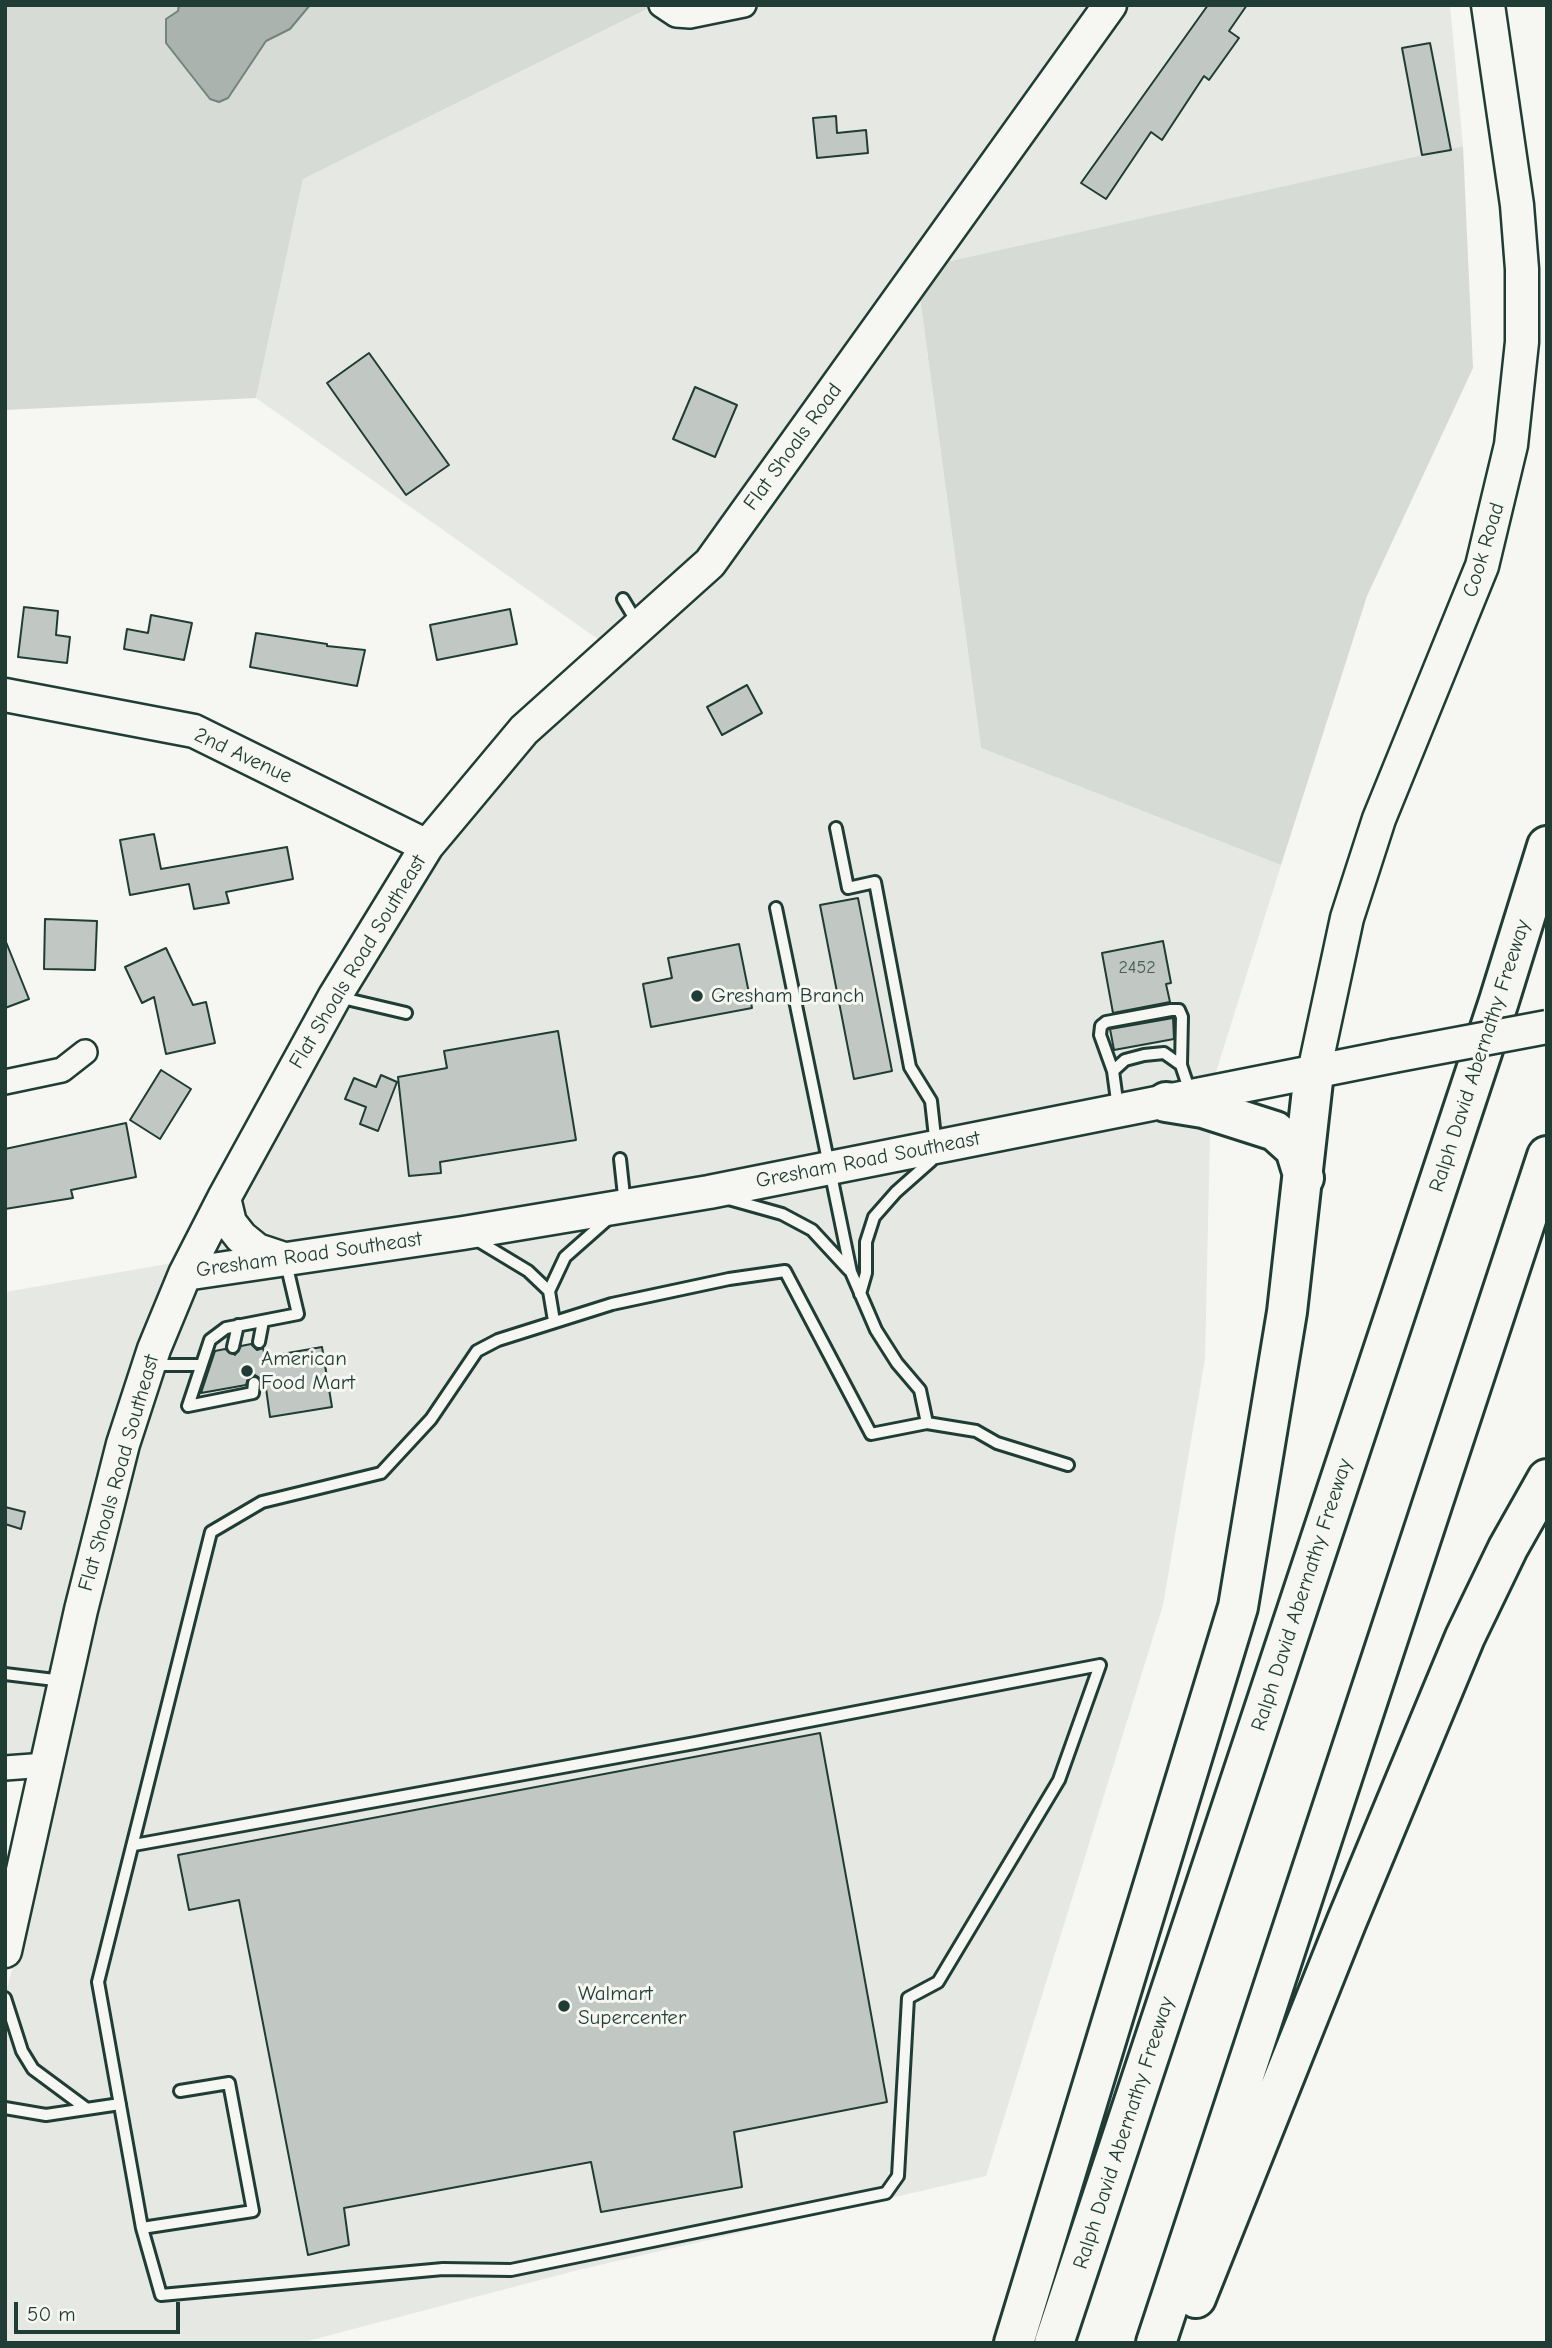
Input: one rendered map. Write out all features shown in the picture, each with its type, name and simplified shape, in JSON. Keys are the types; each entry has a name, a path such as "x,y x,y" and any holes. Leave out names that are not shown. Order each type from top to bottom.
{"highway":[{"name":"Ralph David Abernathy Freeway","path":"1054,2343 1495,1014 1547,846"},
{"path":"1014,2343 1238,1607 1287,1312 1314,1072"},
{"path":"1179,1100 1275,1131 1295,1149 1304,1178"},
{"path":"1156,2343 1547,1156"},
{"path":"1178,2343 1346,1923 1465,1637 1508,1548 1547,1479"}],"street":[{"path":"661,5 676,15 690,16 744,5"},
{"name":"Flat Shoals Road","path":"427,846 524,730 710,563 1110,5"},
{"name":"Cook Road","path":"1314,1072 1351,906 1379,819 1482,566 1511,445 1522,342 1522,269 1517,205 1488,5"},
{"name":"2nd Avenue","path":"5,695 194,731 427,846"},
{"name":"Flat Shoals Road Southeast","path":"5,1951 65,1681 123,1444 149,1365 185,1274 224,1198 335,996 427,846"},
{"name":"Gresham Road Southeast","path":"185,1274 463,1233 709,1192 1547,1027"},
{"path":"5,1082 62,1070 85,1052"},
{"path":"224,1198 230,1223 241,1237 257,1250 285,1259"},
{"path":"5,1768 46,1765"}],"lane":[{"path":"623,599 639,627"},
{"path":"836,828 848,888 875,882 910,1067 930,1101 936,1146 931,1161 896,1192 874,1217 866,1242 866,1273 860,1294"},
{"path":"776,908 851,1272 876,1330 897,1363 920,1390 927,1423"},
{"path":"335,996 406,1013"},
{"path":"1118,1111 1113,1072 1100,1035 1101,1027 1106,1022 1171,1010 1179,1010 1182,1017 1179,1100"},
{"path":"1113,1072 1125,1060 1144,1055 1164,1053 1181,1065"},
{"path":"554,1321 549,1291 565,1257 588,1234 625,1206 620,1159"},
{"path":"709,1192 741,1205 782,1214 812,1230 851,1272"},
{"path":"463,1233 528,1271 549,1291"},
{"path":"254,1383 253,1393 220,1394 188,1406 210,1339 226,1328 298,1314 285,1259"},
{"path":"134,1845 695,1743 1100,1665 1059,1780 938,1982 908,1998 898,2176 886,2193 511,2270 443,2269 161,2295 142,2228 98,1982 211,1532 262,1502 381,1473 431,1419 477,1351 554,1321 675,1290 785,1271 871,1434 927,1423 976,1431 997,1443 1068,1465"},
{"path":"259,1342 263,1321"},
{"path":"233,1347 238,1325"},
{"path":"149,1365 201,1365"},
{"path":"5,1674 65,1681"},
{"path":"5,1998 22,2050 33,2069 87,2109"},
{"path":"142,2228 253,2211 229,2083 180,2091"},
{"path":"5,2108 46,2115 120,2104"}],"shaded area":[{"path":"5,5 655,5 303,179 256,398 5,410"},
{"path":"179,5 310,5 290,29 266,41 228,98 219,102 210,99 166,43 166,19 178,11"},
{"path":"655,5 1450,5 1463,146 916,270 981,748 1281,865 1211,1088 1205,1359 1163,1605 986,2176 578,2270 300,2343 5,2343 5,1996 30,1903 58,1752 5,1759 5,1292 173,1263 427,846 619,654 256,398 303,179"},
{"path":"1463,146 1473,368 1367,596 1281,865 981,748 916,269"}],"building":[{"path":"1208,5 1247,5 1229,31 1239,38 1209,80 1204,76 1162,140 1151,132 1106,199 1081,183"},
{"path":"1430,43 1451,150 1422,155 1402,48"},
{"path":"836,116 837,133 866,130 868,153 817,158 813,118"},
{"path":"369,353 449,465 406,495 327,383"},
{"path":"695,387 737,405 715,457 673,439"},
{"path":"24,607 58,611 56,635 70,637 67,663 18,657"},
{"path":"510,609 517,644 437,660 430,625"},
{"path":"151,615 192,623 184,660 124,649 127,629 148,633"},
{"path":"256,633 365,650 357,686 250,667"},
{"path":"747,685 762,713 722,735 707,707"},
{"path":"154,834 161,869 287,847 293,879 226,892 229,903 194,909 189,884 130,895 120,840"},
{"path":"858,898 892,1071 854,1079 820,905"},
{"path":"45,919 97,921 95,970 44,969"},
{"path":"1163,941 1171,983 1166,984 1170,1002 1113,1013 1102,953"},
{"path":"5,943 29,999 5,1008"},
{"name":"Gresham Branch","path":"739,944 752,1008 651,1027 643,984 672,978 668,958"},
{"path":"166,948 193,1005 206,1002 215,1043 166,1054 154,997 142,1003 125,967"},
{"path":"1173,1018 1174,1039 1114,1050 1110,1029"},
{"path":"558,1031 576,1140 440,1162 441,1173 409,1176 398,1077 447,1068 444,1051"},
{"path":"161,1070 191,1089 160,1139 130,1120"},
{"path":"381,1075 397,1082 378,1131 360,1124 366,1107 345,1099 354,1078 376,1087"},
{"path":"126,1123 136,1177 71,1190 73,1198 5,1209 5,1149"},
{"path":"251,1344 257,1350 263,1348 265,1357 322,1347 332,1407 270,1417 265,1381 255,1375 248,1378 246,1385 201,1393 215,1351 225,1349 235,1355 241,1346"},
{"path":"5,1507 25,1512 21,1529 5,1524"},
{"name":"Walmart Supercenter","path":"820,1733 887,2102 734,2132 742,2187 601,2212 591,2162 344,2208 349,2245 308,2255 239,1900 189,1910 178,1855"}],"place":[{"name":"Gresham Branch","path":"697,996"},
{"name":"American Food Mart","path":"247,1371"},
{"name":"Walmart Supercenter","path":"564,2006"}]}
